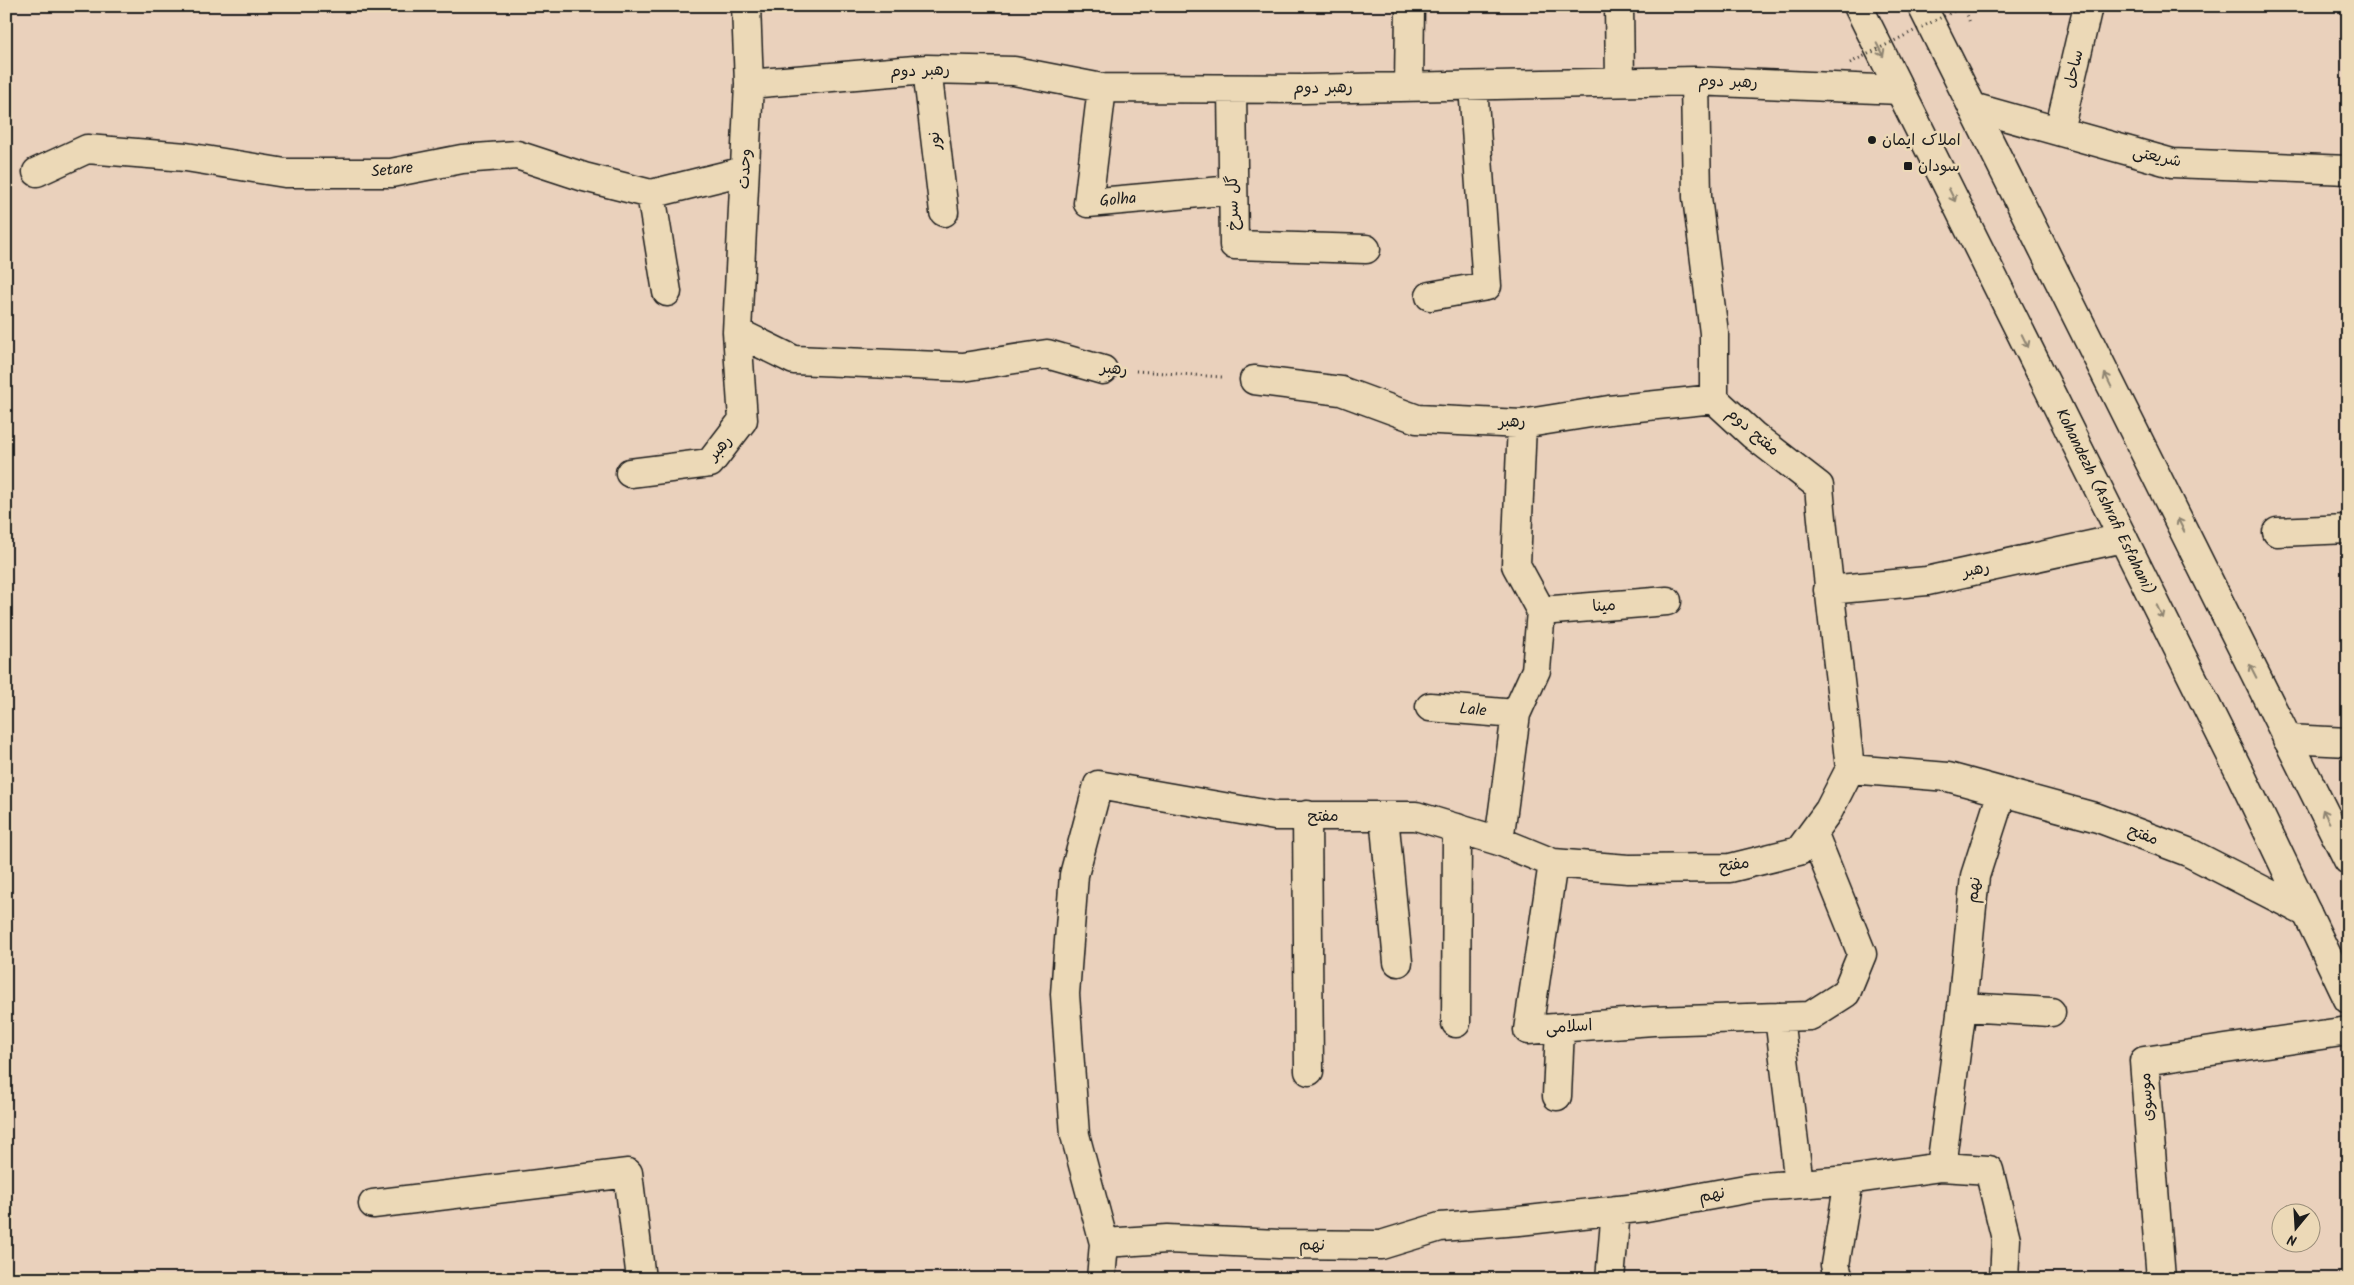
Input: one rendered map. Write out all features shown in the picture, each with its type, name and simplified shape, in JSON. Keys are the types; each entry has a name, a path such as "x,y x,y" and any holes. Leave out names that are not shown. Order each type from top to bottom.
{"street":[{"name":"وحدت","path":"737,332 748,84 746,6"},
{"path":"1409,87 1410,6"},
{"path":"1619,6 1620,82"},
{"name":"Kohandezh (Ashrafi Esfahani)","path":"1858,6 2240,774 2348,1000"},
{"path":"1922,6 2348,860"},
{"name":"ساحل","path":"2059,131 2088,6"},
{"name":"رهبر دوم","path":"748,84 927,69 1014,71 1102,88 1409,87 1695,81 1900,90"},
{"name":"نور","path":"927,69 944,212"},
{"name":"مفتح دوم","path":"1695,81 1698,197 1714,332 1714,399 1753,435 1819,486 1828,590 1842,687 1850,769"},
{"path":"1430,296 1487,286 1473,86"},
{"name":"Golha","path":"1102,88 1088,203 1233,190"},
{"name":"گل سرخ","path":"1232,89 1234,245 1366,249"},
{"name":"شریعتی","path":"1972,107 2172,163 2348,170"},
{"name":"Setare","path":"37,172 87,148 186,157 285,173 391,173 462,159 517,155 584,177 651,194 744,171"},
{"path":"651,194 667,292"},
{"name":"رهبر","path":"737,332 794,360 963,367 1047,354 1102,370"},
{"name":"رهبر","path":"630,473 710,463 743,420 737,332"},
{"name":"رهبر","path":"1254,380 1341,391 1417,419 1522,424 1610,410 1714,399"},
{"path":"1498,841 1516,714 1536,670 1541,611 1516,565 1522,424"},
{"path":"2277,532 2348,529"},
{"name":"رهبر","path":"1828,590 1927,582 2123,538"},
{"name":"مینا","path":"1541,611 1667,601"},
{"name":"Lale","path":"1430,707 1516,714"},
{"path":"2287,739 2348,742"},
{"name":"مفتح","path":"1104,1243 1075,1135 1065,994 1074,875 1098,785 1275,816 1416,816 1498,841 1553,863 1628,869 1730,868 1799,851 1829,810 1850,769 1948,777 2098,818 2188,852 2307,913"},
{"name":"نهم","path":"1104,1243 1167,1239 1279,1244 1381,1245 1440,1228 1616,1210 1751,1188 1849,1180 1941,1167 1962,1007 1975,876 2002,792"},
{"path":"1307,816 1309,1071"},
{"path":"1384,816 1398,962"},
{"path":"1456,1023 1457,828"},
{"name":"اسلامی","path":"1553,863 1528,1030 1653,1020 1810,1016 1846,993 1862,954 1813,832"},
{"path":"1962,1007 2051,1012"},
{"path":"1779,1017 1799,1184"},
{"path":"1557,1096 1560,1028"},
{"name":"موسوی","path":"2161,1279 2144,1060 2348,1031"},
{"path":"1941,1167 1989,1170 2006,1239 2004,1279"},
{"path":"373,1204 628,1173 641,1279"},
{"path":"1839,1279 1835,1265 1849,1180"},
{"path":"1610,1279 1616,1210"},
{"path":"1101,1279 1104,1243"}],"path":[{"path":"1850,63 1964,6"},
{"name":"رهبر","path":"1102,370 1174,372 1254,380"}],"place":[{"name":"املاک ایمان","path":"1872,140"},
{"name":"سودان","path":"1908,166"}]}
